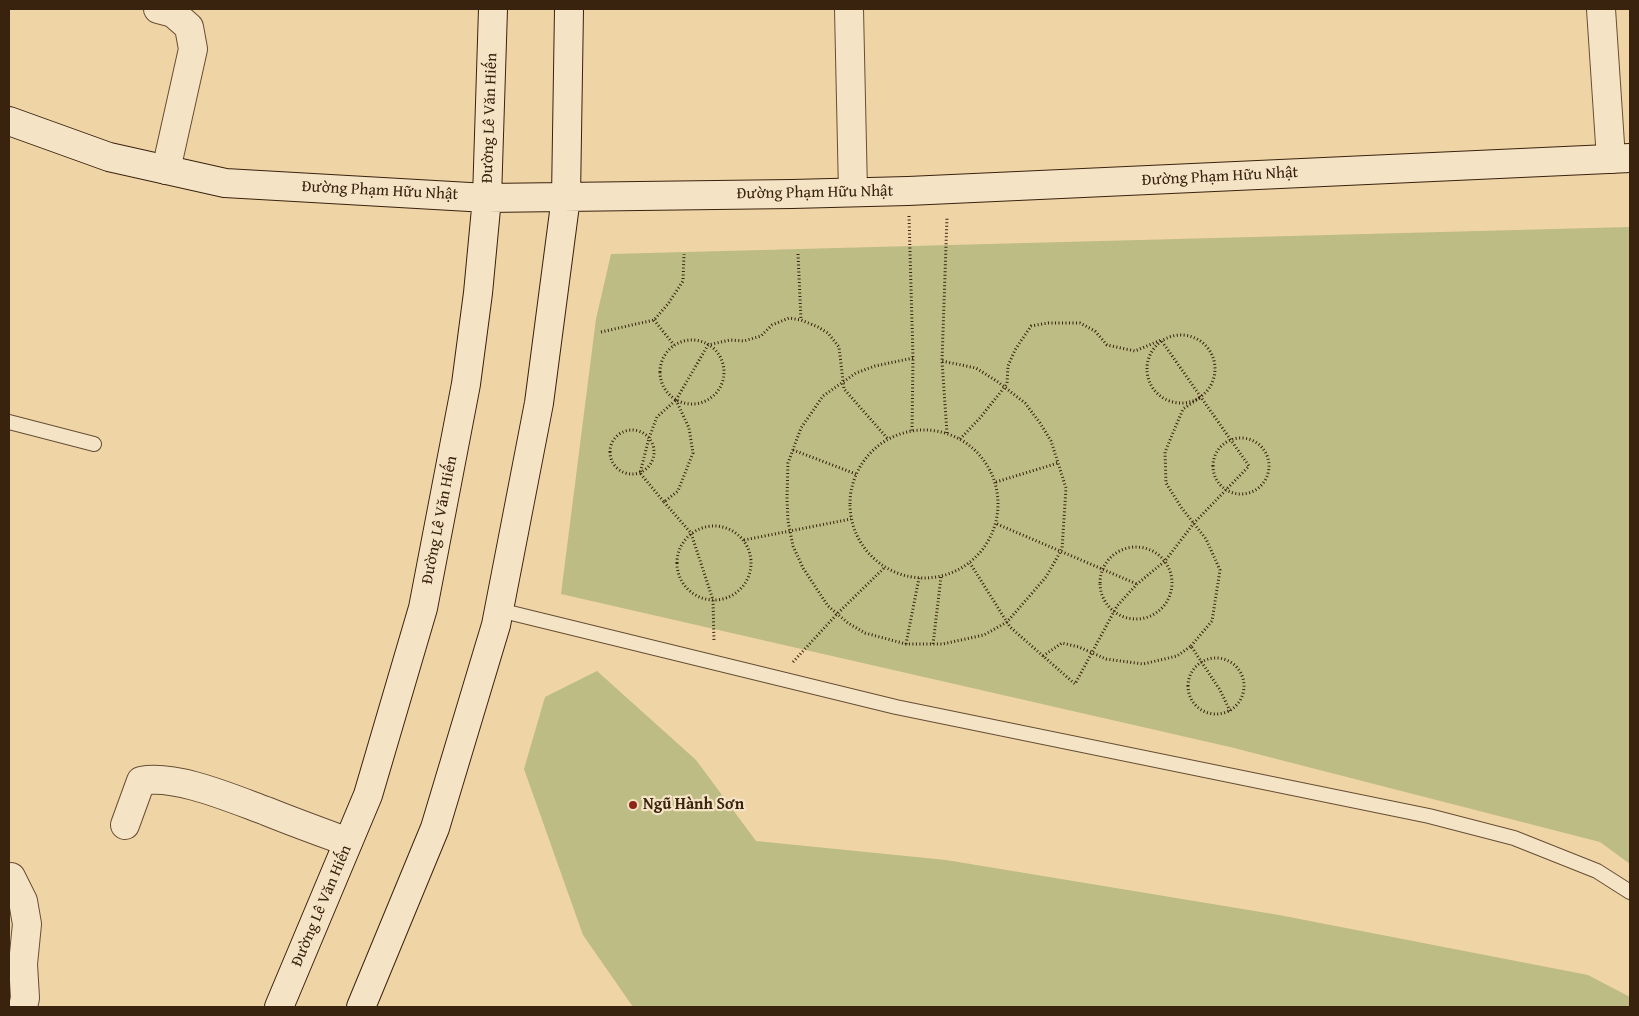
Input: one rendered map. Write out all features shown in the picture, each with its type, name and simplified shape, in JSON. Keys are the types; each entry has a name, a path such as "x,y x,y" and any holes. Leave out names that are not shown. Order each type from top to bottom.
{"street":[{"path":"158,9 173,13 189,27 193,48 166,170"},
{"name":"Đường Lê Văn Hiến","path":"279,1007 368,795 423,608 466,384 478,292 487,198 493,9"},
{"path":"361,1007 435,828 496,625 539,402 566,197 569,9"},
{"path":"849,9 853,192"},
{"path":"1601,9 1621,158"},
{"name":"Đường Phạm Hữu Nhật","path":"9,121 109,158 226,183 487,198 908,191 1621,158"},
{"path":"125,825 141,781 152,779 176,782 224,796 348,842"},
{"path":"11,877 23,901 26,924 23,964 26,998 23,1007"}],"lane":[{"path":"9,422 94,444"},
{"path":"499,610 896,707 1429,816 1514,838 1597,871 1630,892"}],"path":[{"path":"947,433 942,361 948,189"},
{"path":"908,191 913,358 912,431"},
{"path":"601,332 654,320 668,304 683,281 684,254"},
{"path":"798,254 801,320"},
{"path":"640,473 649,438 657,417 676,400 708,345 730,340 744,341 761,336 772,325 789,318 801,320 828,333 839,347 844,389 888,439"},
{"path":"654,320 674,345"},
{"path":"960,439 980,418 1007,384 1008,366 1031,326 1048,323 1080,324 1095,331 1107,345 1135,351 1171,336 1181,334 1192,336 1202,341 1214,359 1213,380 1208,390 1183,409 1165,452 1166,483 1206,539 1220,570 1212,621 1191,646 1177,656 1143,664 1106,659 1079,647 1062,644 1043,656"},
{"path":"691,340 700,341 708,345 716,352 722,362 721,383 716,393 708,400 698,403 686,404 676,400 662,384 661,362 666,353 674,345 691,340"},
{"path":"970,563 1010,627 1075,684 1113,612 1137,584 1165,561 1194,523 1248,466 1161,340"},
{"path":"1161,340 1152,349 1147,360 1146,371 1149,383 1156,393 1166,400 1178,403 1190,402 1201,397"},
{"path":"913,358 875,366 856,373 823,396 801,428 792,450 788,463 787,498 793,546 803,568 828,606 848,623 866,633 906,644 943,644 984,635 1007,622 1046,577 1061,551 1065,524 1066,488 1051,441 1025,403 976,368 942,361"},
{"path":"664,502 678,491 693,453 689,428 676,400"},
{"path":"628,430 643,433 649,438 654,450 654,457 646,469 640,473 633,474 619,470 610,458 610,451 616,437 628,430"},
{"path":"930,430 947,433 960,439 975,450 988,465 996,482 999,503 997,524 986,546 970,563 956,572 941,577 919,578 901,575 885,567 869,554 858,538 851,519 850,496 856,474 869,453 888,439 912,431 930,430"},
{"path":"1249,438 1258,443 1267,454 1270,468 1268,478 1262,486 1254,491 1244,494 1235,493 1226,490 1219,484 1212,468 1213,459 1217,451 1230,439 1249,438"},
{"path":"792,450 856,474"},
{"path":"996,482 1058,463"},
{"path":"640,473 691,533 713,600 714,663"},
{"path":"743,540 851,519"},
{"path":"997,524 1137,584"},
{"path":"718,526 735,532 743,540 749,550 750,574 744,585 736,593 725,598 713,600 700,597 689,591 681,580 677,568 677,555 682,543 691,533 701,527 718,526"},
{"path":"1131,547 1144,548 1155,553 1165,561 1170,572 1172,583 1165,605 1157,613 1135,620 1113,612 1105,603 1101,592 1100,580 1102,569 1109,559 1119,551 1131,547"},
{"path":"778,678 837,614 885,567"},
{"path":"933,644 941,577"},
{"path":"906,644 919,578"},
{"path":"1191,646 1220,690 1230,711"},
{"path":"1210,659 1227,661 1240,673 1244,690 1237,705 1230,711 1211,714 1194,704 1189,696 1189,677 1194,668 1202,662 1210,659"}],"green space":[{"path":"1630,227 1630,864 1600,842 1230,747 561,594 596,319 611,254"},
{"name":"Ngũ Hành Sơn","path":"597,671 696,760 756,841 946,860 1279,915 1588,975 1630,997 1630,1007 633,1007 583,935 524,769 545,697"}],"place":[{"name":"Ngũ Hành Sơn","path":"633,805"}]}
